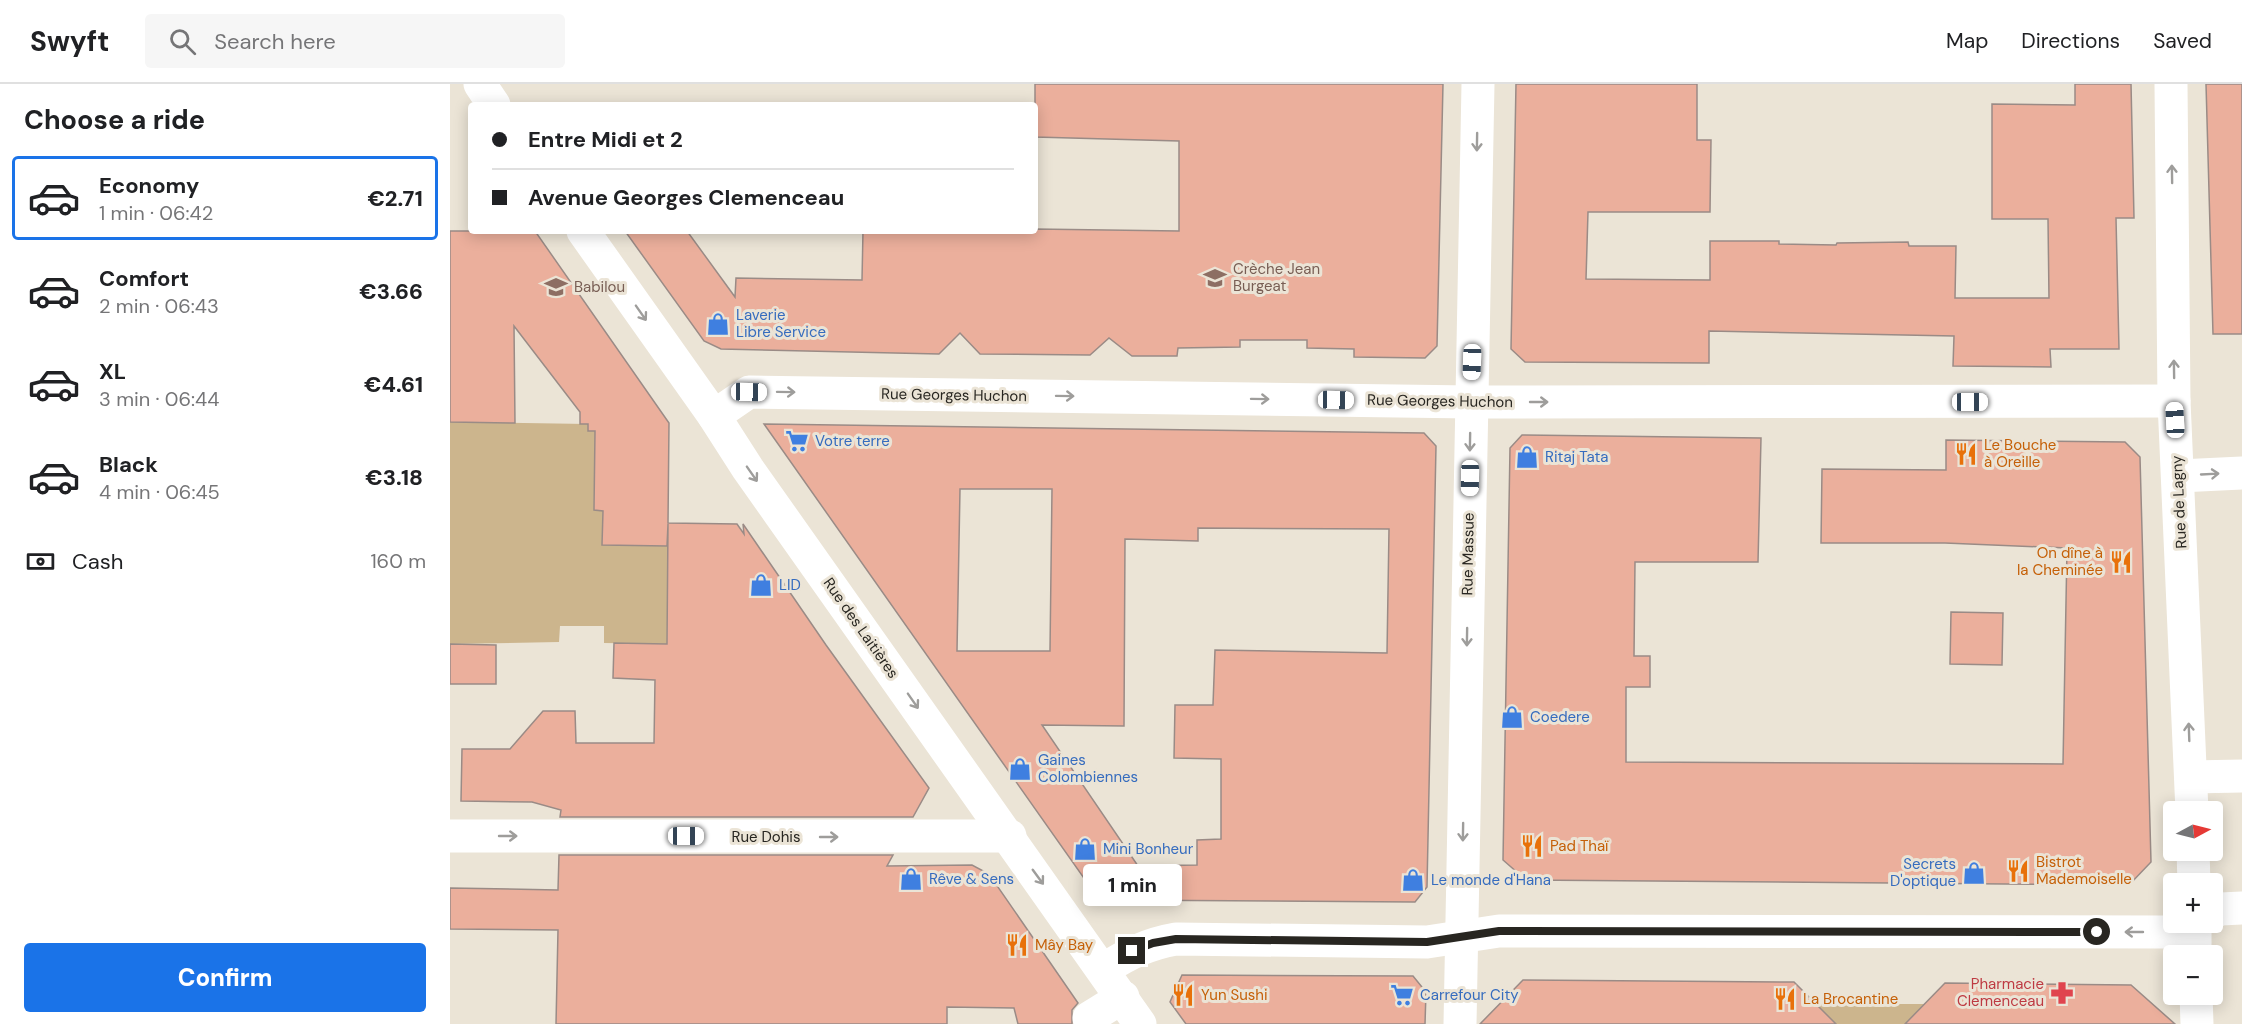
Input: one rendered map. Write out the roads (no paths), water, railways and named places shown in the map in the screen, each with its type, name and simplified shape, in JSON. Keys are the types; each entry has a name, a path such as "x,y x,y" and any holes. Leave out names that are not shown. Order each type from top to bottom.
{"street":[{"path":"480,84 492,102"},
{"name":"Rue Massue","path":"1460,1024 1478,84"},
{"name":"Rue de Lagny","path":"2171,84 2174,401 2192,801"},
{"name":"Rue des Laitières","path":"586,234 714,416 748,469 1104,969 1140,1024"},
{"name":"Rue Georges Huchon","path":"714,416 749,392 1471,402 2174,401"},
{"path":"2179,476 2242,472"},
{"path":"2191,777 2242,776"},
{"name":"Rue Dohis","path":"450,836 1010,836"},
{"path":"2223,909 2242,908"},
{"path":"1104,969 1132,951 1153,943 1176,939 1427,942 1499,931 2163,932"},
{"path":"1089,1017 1122,997"},
{"path":"2196,1005 2197,1024"}],"place":[{"name":"Crèche Jean Burgeat","path":"1215,278"},
{"name":"Babilou","path":"556,287"},
{"name":"Laverie Libre Service","path":"718,324"},
{"name":"Votre terre","path":"797,441"},
{"name":"Le Bouche à Oreille","path":"1966,454"},
{"name":"Ritaj Tata","path":"1527,457"},
{"name":"On dîne à la Cheminée","path":"2121,562"},
{"name":"LID","path":"761,585"},
{"name":"Coedere","path":"1512,717"},
{"name":"Gaines Colombiennes","path":"1020,769"},
{"name":"Pad Thaï","path":"1532,846"},
{"name":"Mini Bonheur","path":"1085,849"},
{"name":"Bistrot Mademoiselle","path":"2018,871"},
{"name":"Secrets D'optique","path":"1974,873"},
{"name":"Rêve & Sens","path":"911,879"},
{"name":"Le monde d'Hana","path":"1413,880"},
{"name":"Mây Bay","path":"1017,945"},
{"name":"Pharmacie Clemenceau","path":"2062,993"},
{"name":"Yun Sushi","path":"1183,995"},
{"name":"Carrefour City","path":"1402,995"},
{"name":"La Brocantine","path":"1785,999"}]}
